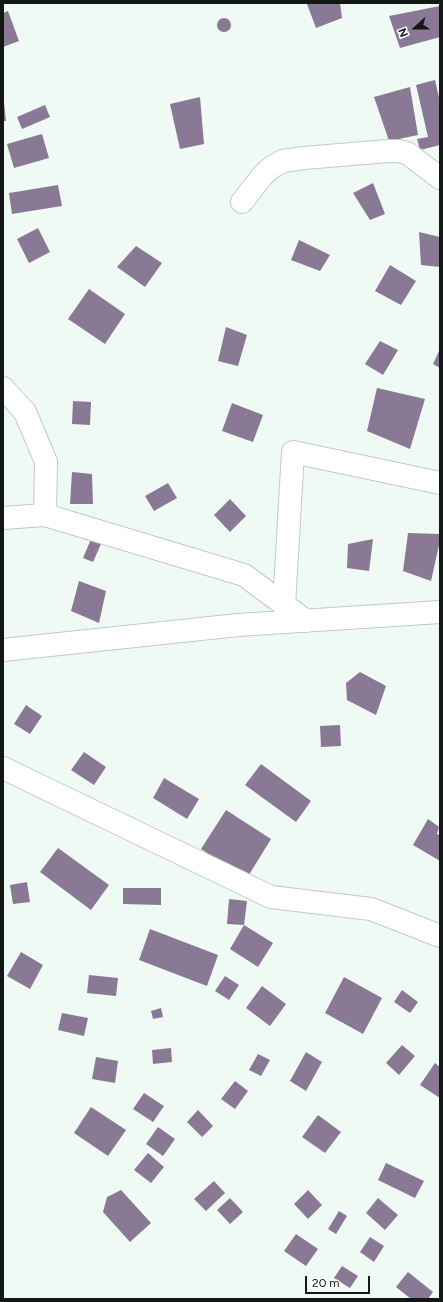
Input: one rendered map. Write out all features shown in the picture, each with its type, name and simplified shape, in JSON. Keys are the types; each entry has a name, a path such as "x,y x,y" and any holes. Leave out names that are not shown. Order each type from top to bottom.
{"street":[{"path":"242,202 263,175 272,167 283,161 304,158 388,150 399,151 407,153 440,178"},
{"path":"3,388 25,412 46,462 45,514"},
{"path":"284,604 293,452 440,483"},
{"path":"3,518 45,514 244,575 306,621"},
{"path":"3,650 238,625 440,612"},
{"path":"3,768 271,897 371,909 440,936"}],"building":[{"path":"340,3 342,18 316,28 307,4"},
{"path":"440,6 440,37 400,48 389,16"},
{"path":"8,11 19,41 3,47 3,13"},
{"path":"221,18 227,18 231,22 231,28 227,32 221,32 217,28 217,22"},
{"path":"435,80 440,102 440,145 420,150 417,139 428,137 416,85"},
{"path":"410,87 418,135 389,141 374,97"},
{"path":"200,97 204,144 180,149 170,104"},
{"path":"4,102 6,121 3,121"},
{"path":"45,105 50,117 22,129 17,117"},
{"path":"42,134 49,158 14,168 7,144"},
{"path":"373,183 385,214 370,220 353,193"},
{"path":"58,185 62,206 12,214 9,193"},
{"path":"38,228 50,252 29,263 17,239"},
{"path":"419,232 440,237 440,267 421,265"},
{"path":"299,240 330,255 320,271 291,260"},
{"path":"136,246 162,263 145,287 117,267"},
{"path":"390,265 416,281 401,305 375,291"},
{"path":"89,289 125,314 105,344 68,319"},
{"path":"226,327 247,335 238,366 218,361"},
{"path":"380,341 398,350 383,375 365,364"},
{"path":"440,349 440,368 433,364"},
{"path":"377,388 425,399 410,449 367,431"},
{"path":"73,401 91,402 90,425 72,424"},
{"path":"232,403 263,415 253,442 222,431"},
{"path":"72,472 92,474 93,504 70,504"},
{"path":"168,483 177,498 154,511 145,496"},
{"path":"230,499 246,516 230,532 214,515"},
{"path":"408,533 440,534 440,541 431,581 403,571"},
{"path":"91,539 101,544 93,562 83,558"},
{"path":"373,539 369,571 347,568 348,544"},
{"path":"79,581 106,591 99,623 71,611"},
{"path":"360,672 386,686 376,715 347,700 346,683"},
{"path":"26,705 42,716 30,734 14,724"},
{"path":"340,725 341,746 321,747 320,726"},
{"path":"84,752 106,767 94,785 71,770"},
{"path":"261,764 311,801 296,822 245,785"},
{"path":"164,778 199,799 187,819 153,798"},
{"path":"226,810 271,839 247,878 201,849"},
{"path":"428,819 439,827 437,834 440,835 440,861 413,845"},
{"path":"58,848 109,885 91,910 40,872"},
{"path":"27,882 30,902 13,904 10,885"},
{"path":"123,888 161,888 161,905 123,904"},
{"path":"229,899 247,901 244,925 227,924"},
{"path":"244,925 273,943 258,967 230,949"},
{"path":"150,929 218,955 207,986 139,960"},
{"path":"21,952 43,965 30,989 7,976"},
{"path":"89,975 118,978 116,996 87,993"},
{"path":"225,976 239,985 229,1000 215,991"},
{"path":"344,977 382,998 363,1034 325,1013"},
{"path":"262,986 286,1004 270,1026 246,1008"},
{"path":"402,990 418,1002 410,1013 394,1002"},
{"path":"161,1008 163,1017 153,1019 151,1011"},
{"path":"62,1013 88,1018 84,1036 58,1030"},
{"path":"402,1045 415,1056 399,1075 386,1063"},
{"path":"171,1048 172,1062 153,1064 152,1050"},
{"path":"306,1052 322,1062 306,1091 290,1081"},
{"path":"258,1054 270,1060 261,1076 249,1070"},
{"path":"96,1057 118,1061 115,1083 92,1079"},
{"path":"435,1063 440,1067 440,1098 420,1085"},
{"path":"235,1081 248,1091 235,1109 221,1099"},
{"path":"144,1093 164,1106 153,1122 133,1109"},
{"path":"91,1107 126,1130 108,1156 74,1133"},
{"path":"198,1110 213,1126 202,1137 187,1122"},
{"path":"318,1115 341,1132 325,1153 302,1137"},
{"path":"158,1127 175,1139 163,1156 146,1144"},
{"path":"148,1153 164,1167 151,1183 134,1170"},
{"path":"386,1163 424,1181 415,1198 378,1180"},
{"path":"214,1181 225,1193 206,1211 194,1199"},
{"path":"121,1190 151,1223 130,1242 103,1212 107,1197"},
{"path":"308,1190 322,1205 308,1219 294,1204"},
{"path":"230,1198 243,1212 230,1224 217,1210"},
{"path":"378,1198 398,1215 385,1230 366,1213"},
{"path":"339,1211 347,1216 336,1234 328,1229"},
{"path":"296,1234 318,1249 306,1266 284,1251"},
{"path":"370,1237 384,1246 374,1262 360,1252"},
{"path":"342,1266 358,1276 350,1288 334,1278"},
{"path":"408,1272 433,1292 428,1299 411,1299 396,1287"}]}
